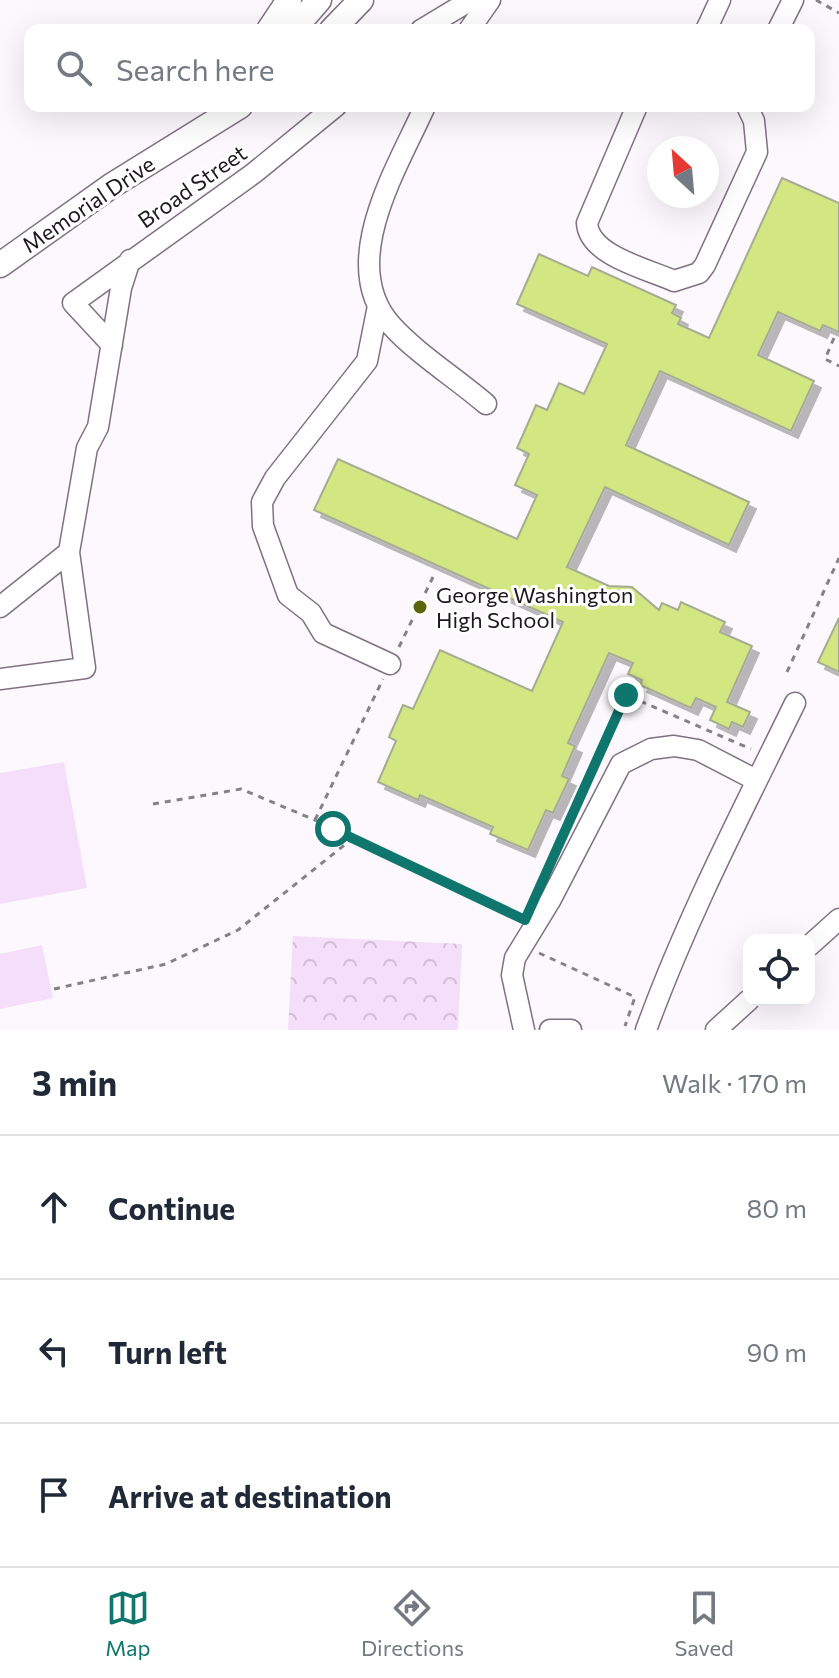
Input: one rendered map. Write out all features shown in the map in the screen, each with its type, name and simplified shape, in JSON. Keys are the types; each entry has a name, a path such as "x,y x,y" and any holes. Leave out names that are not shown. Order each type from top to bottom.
{"main road":[{"path":"273,24 289,0"},
{"path":"298,24 319,0"},
{"path":"338,24 361,0"},
{"path":"177,143 201,112"},
{"name":"Memorial Drive","path":"177,143 212,112"},
{"name":"Memorial Drive","path":"0,265 177,143 230,112"}],"street":[{"path":"431,24 471,0"},
{"path":"473,24 490,0"},
{"path":"709,24 720,0"},
{"path":"781,24 793,0"},
{"name":"Broad Street","path":"112,345 73,303 254,173 329,112"},
{"path":"422,112 381,205 369,265 378,306 393,328 486,404"},
{"path":"634,112 587,223 587,230 601,248 674,281 699,273 705,265 757,152 754,121 750,112"},
{"path":"0,679 85,668 69,552 87,448 98,427 130,260"},
{"path":"378,306 367,361 275,478 262,502 263,526 288,595 311,613 323,633 390,664"},
{"path":"0,607 69,552"},
{"path":"646,1030 662,986 756,780 795,703"},
{"path":"524,1030 512,975 521,945 551,899 621,764 651,749 674,746 698,750 756,780"},
{"path":"815,941 839,919"},
{"path":"716,1030 743,1005"},
{"path":"550,1030 571,1030"}],"path":[{"path":"816,0 839,13"},
{"path":"834,338 825,359 839,366"},
{"path":"787,672 839,558"},
{"path":"315,820 433,577"},
{"path":"576,807 626,695 769,757"},
{"path":"153,804 241,789 315,820 525,920"},
{"path":"54,989 166,964 238,930 352,839"},
{"path":"521,945 635,997 625,1026"}],"green space":[{"path":"64,762 87,888 0,904 0,773"},
{"path":"293,936 462,944 458,1030 288,1030"},
{"path":"42,945 53,998 0,1009 0,954"}],"building":[{"path":"782,178 839,203 839,332 823,325 820,331 778,312 758,355 814,381 791,431 660,371 626,445 749,502 729,545 605,487 567,567 609,586 632,587 659,610 662,603 678,610 681,602 725,622 720,632 752,646 727,702 750,712 743,727 732,722 729,729 710,720 716,707 696,698 691,708 640,685 642,680 628,674 633,663 609,653 568,743 575,746 562,776 569,779 553,813 546,810 528,850 490,834 493,827 420,795 418,800 378,782 396,741 389,737 403,705 413,709 440,650 532,691 563,622 314,510 338,459 517,539 537,495 515,485 529,454 517,448 536,405 547,410 559,383 584,394 607,344 517,304 539,254 588,276 592,267 676,305 672,313 681,318 678,324 709,338"},
{"path":"839,618 839,672 818,662"}],"place":[{"name":"George Washington High School","path":"420,607"}],"route":[{"path":"333,829 525,920 626,695"}]}
